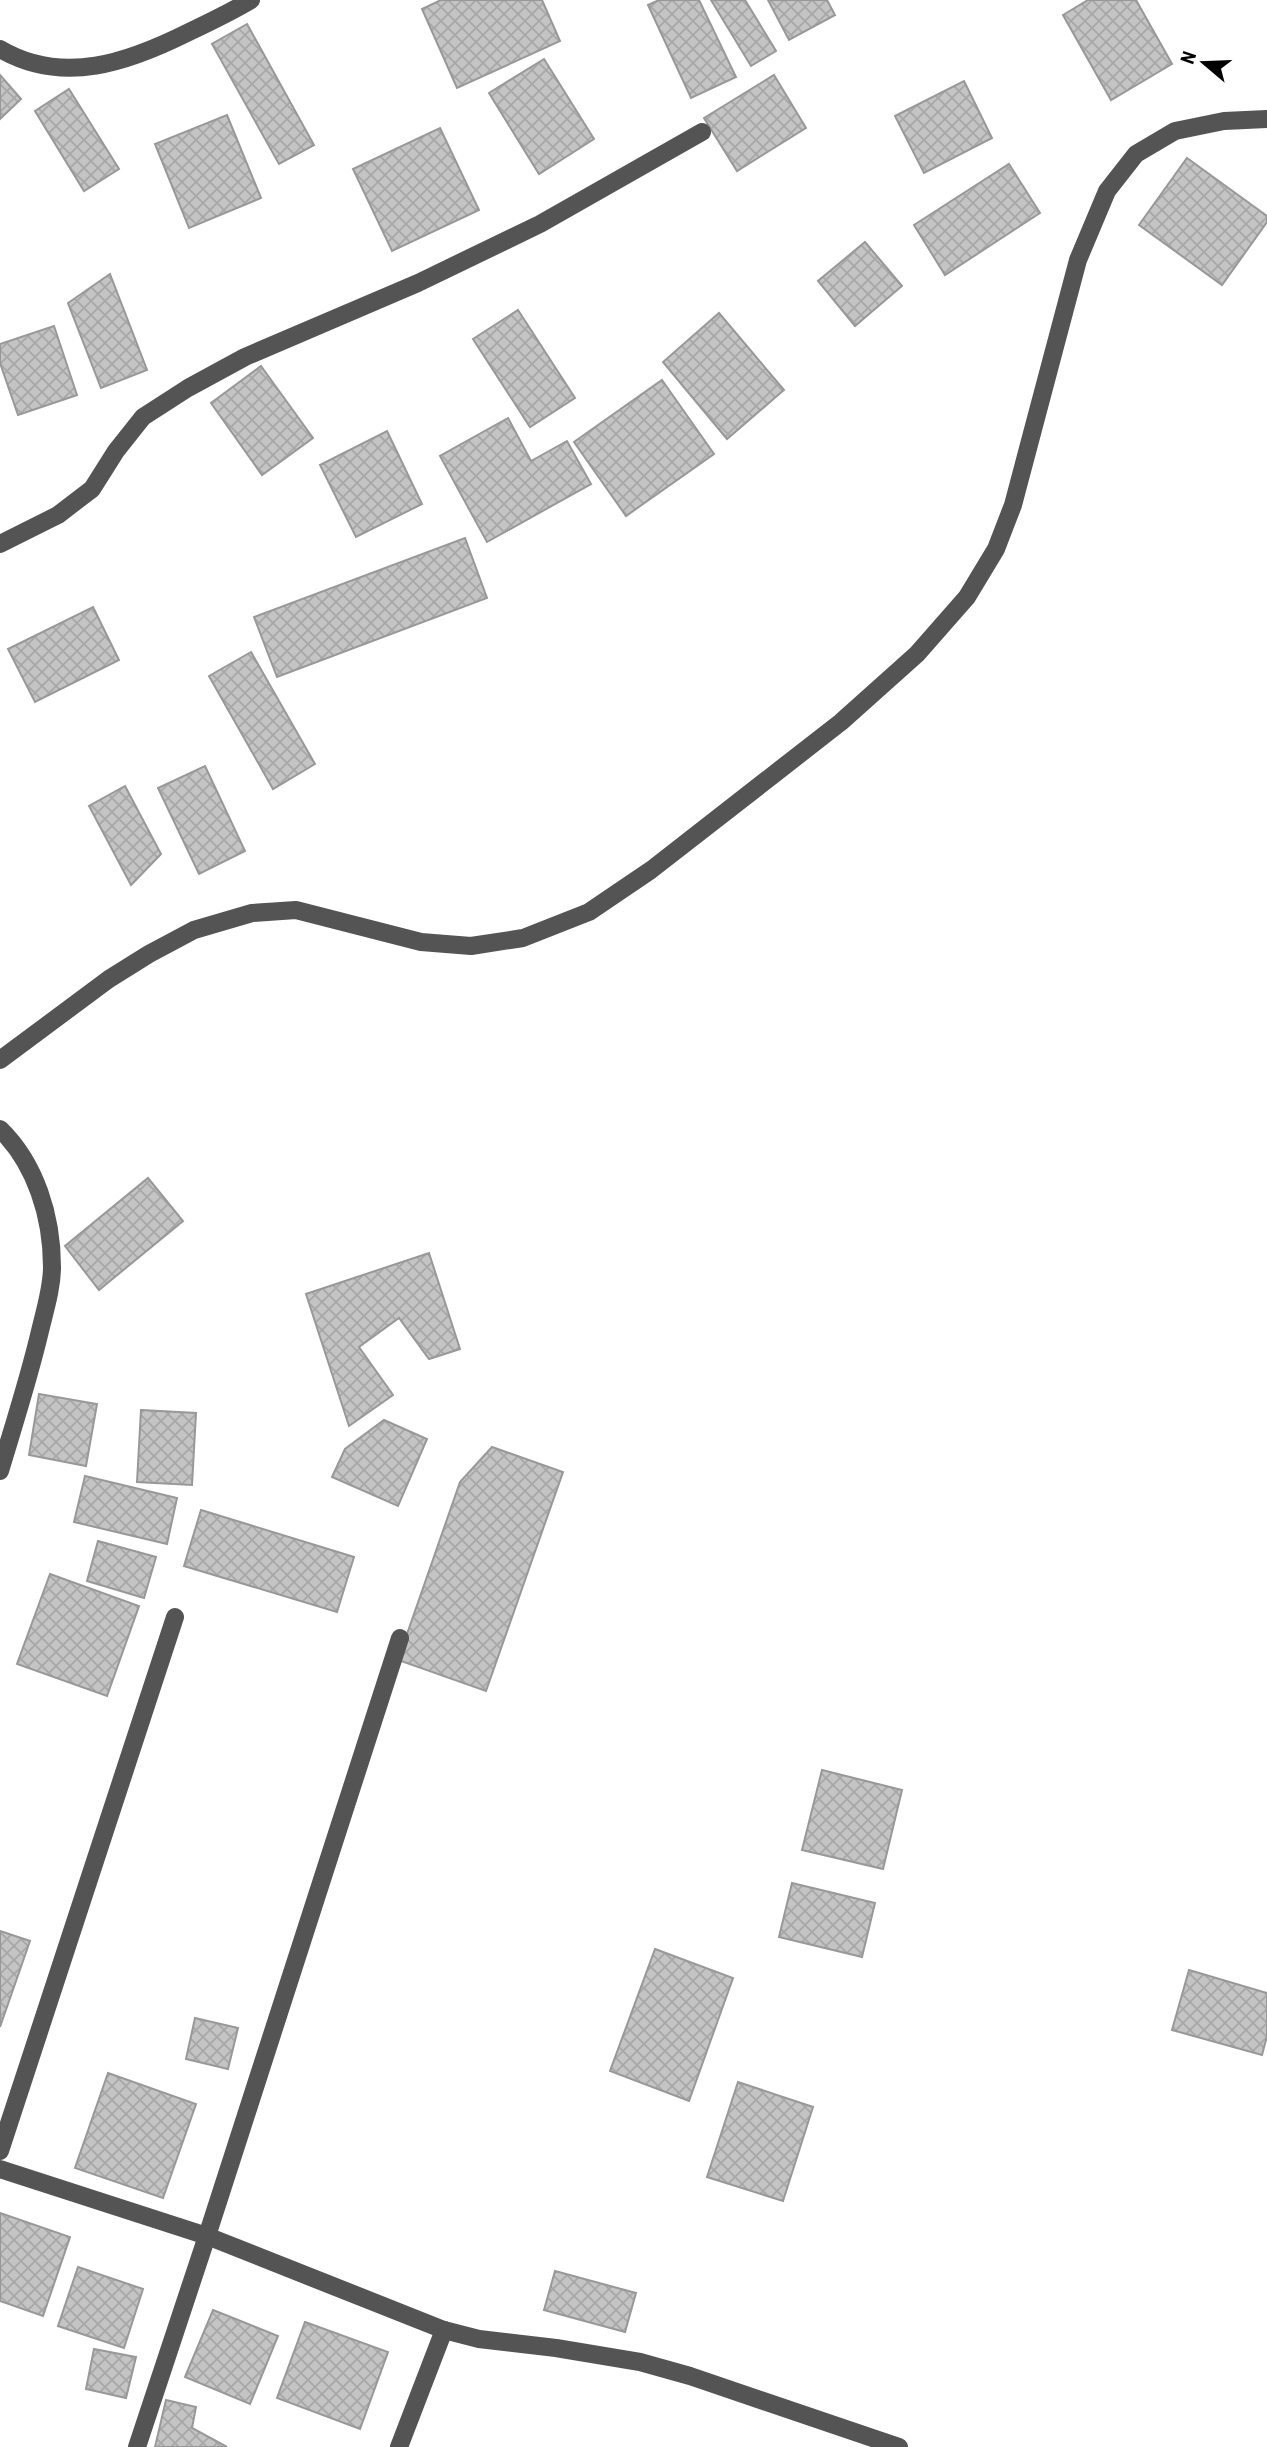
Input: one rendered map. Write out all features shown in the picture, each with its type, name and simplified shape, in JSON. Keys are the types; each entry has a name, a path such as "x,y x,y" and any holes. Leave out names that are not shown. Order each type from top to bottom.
{"street":[{"path":"0,50 17,59 58,68 105,65 150,51 251,0"},
{"path":"0,1060 109,979 149,954 194,930 252,913 296,910 421,942 471,946 523,938 589,912 651,870 841,722 916,654 967,597 996,549 1013,505 1078,260 1107,191 1136,154 1175,131 1224,121 1267,119"},
{"path":"0,544 58,515 92,489 116,451 143,417 188,388 245,357 418,283 527,230 702,132"},
{"path":"0,1129 32,1172 43,1202 52,1268 47,1304 34,1358 0,1471"},
{"path":"0,2151 175,1617"},
{"path":"137,2447 208,2236 400,1637"},
{"path":"0,2169 208,2236 444,2330 479,2339 640,2362 690,2376 899,2447"},
{"path":"399,2447 444,2330"}],"building":[{"path":"441,0 542,0 560,41 457,88 422,9"},
{"path":"659,0 699,0 736,77 691,98 648,5"},
{"path":"711,0 745,0 776,51 751,66"},
{"path":"768,0 827,0 835,15 789,40"},
{"path":"1088,0 1136,0 1172,64 1111,100 1063,15"},
{"path":"247,24 314,145 279,164 212,44"},
{"path":"544,59 594,139 539,174 489,93"},
{"path":"0,75 21,99 0,119"},
{"path":"774,75 806,128 737,171 704,118"},
{"path":"964,81 992,138 924,173 895,116"},
{"path":"69,89 119,169 84,191 35,111"},
{"path":"227,115 261,198 189,228 155,144"},
{"path":"440,128 479,210 392,251 353,169"},
{"path":"1187,158 1267,216 1267,222 1222,285 1139,225"},
{"path":"1009,164 1040,213 945,275 914,225"},
{"path":"865,242 902,286 855,326 818,281"},
{"path":"110,274 147,370 101,388 68,303"},
{"path":"518,310 575,398 530,427 473,339"},
{"path":"719,313 784,390 727,439 663,362"},
{"path":"54,326 77,395 18,415 0,363 0,344"},
{"path":"261,366 313,438 262,475 211,403"},
{"path":"662,380 714,454 626,516 574,442"},
{"path":"508,418 531,461 567,441 591,484 487,542 440,456"},
{"path":"387,431 422,504 356,537 320,465"},
{"path":"465,538 487,598 277,677 254,617"},
{"path":"93,607 119,660 35,702 8,649"},
{"path":"251,652 315,764 273,789 209,676"},
{"path":"205,766 245,851 199,874 158,788"},
{"path":"125,786 161,854 131,885 89,806"},
{"path":"148,1178 183,1221 99,1290 65,1246"},
{"path":"429,1253 460,1349 429,1359 399,1318 359,1347 393,1395 349,1426 306,1294"},
{"path":"39,1394 97,1404 86,1466 29,1455"},
{"path":"141,1410 196,1413 192,1485 137,1482"},
{"path":"384,1420 427,1439 398,1506 332,1477 345,1449"},
{"path":"492,1447 563,1472 486,1691 398,1660 460,1482"},
{"path":"85,1476 177,1498 167,1544 74,1522"},
{"path":"201,1510 354,1557 337,1612 184,1566"},
{"path":"98,1541 156,1557 144,1598 87,1581"},
{"path":"50,1574 139,1606 107,1696 17,1664"},
{"path":"822,1770 902,1790 883,1869 802,1850"},
{"path":"792,1883 875,1903 862,1957 779,1937"},
{"path":"0,1931 30,1941 0,2027"},
{"path":"655,1949 733,1978 689,2101 610,2071"},
{"path":"1189,1970 1267,1993 1267,2036 1262,2055 1172,2030"},
{"path":"195,2018 238,2028 228,2069 186,2059"},
{"path":"108,2073 196,2104 163,2198 75,2168"},
{"path":"738,2082 813,2107 783,2201 707,2177"},
{"path":"0,2213 70,2237 43,2316 0,2301"},
{"path":"78,2267 143,2289 124,2348 58,2326"},
{"path":"555,2271 636,2293 625,2332 544,2310"},
{"path":"213,2310 278,2336 250,2404 185,2377"},
{"path":"305,2322 388,2352 360,2429 277,2398"},
{"path":"94,2349 136,2357 126,2398 86,2389"},
{"path":"166,2400 196,2407 192,2428 227,2447 155,2447"}]}
